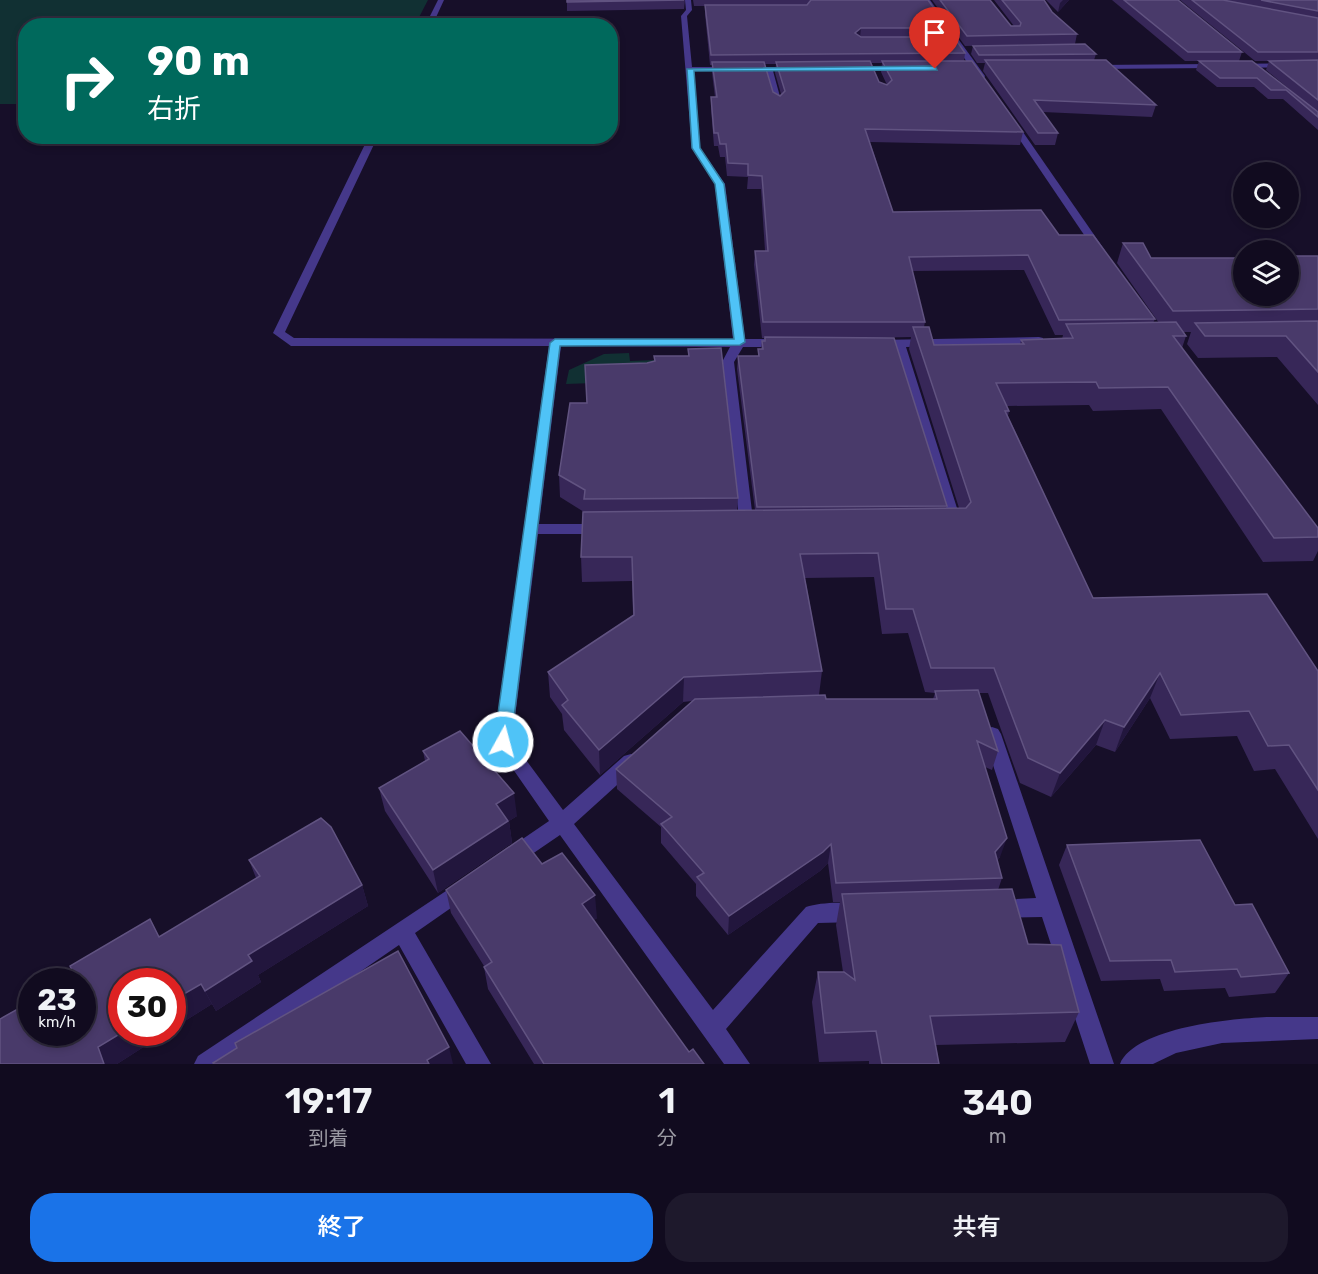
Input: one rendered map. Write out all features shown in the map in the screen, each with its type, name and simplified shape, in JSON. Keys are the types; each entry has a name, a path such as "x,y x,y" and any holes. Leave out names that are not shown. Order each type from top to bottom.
{"street":[{"path":"432,18 441,0"},
{"path":"925,2 988,87"},
{"path":"693,6 684,16 696,148 720,184 740,342 728,362 748,529"},
{"path":"943,42 972,49"},
{"path":"1243,58 1260,72"},
{"path":"1091,67 1318,65"},
{"path":"964,68 987,68"},
{"path":"690,69 803,69"},
{"path":"768,69 778,104"},
{"path":"1007,114 1109,263"},
{"path":"370,144 279,333 291,342 796,343"},
{"path":"865,344 1054,341"},
{"path":"555,343 503,742 738,1064"},
{"path":"899,344 956,527 944,527"},
{"path":"529,529 621,529"},
{"path":"984,711 1102,1064"},
{"path":"496,867 563,822 647,747"},
{"path":"206,1064 477,880"},
{"path":"978,909 1049,907"},
{"path":"711,1029 813,914 872,912"},
{"path":"402,930 479,1064"},
{"path":"1132,1064 1146,1053 1188,1038 1237,1029 1318,1028"}],"green space":[{"path":"0,0 428,0 419,18 18,18 18,104 0,104"},
{"path":"629,353 630,361 656,360 622,382 566,384 569,370 604,354"}],"building":[{"path":"567,0 684,0 567,2"},
{"path":"811,0 928,0 948,28 861,28 855,33 861,37 954,37 965,53 711,55 705,5 807,5"},
{"path":"940,0 990,0 1011,26 1020,26 1021,23 1002,0 1044,0 1052,12 1077,34 967,36"},
{"path":"1124,0 1178,0 1242,52 1188,52"},
{"path":"1192,0 1223,0 1318,18 1318,52 1258,52"},
{"path":"1261,0 1318,0 1318,11"},
{"path":"1085,44 1096,54 979,55 973,46"},
{"path":"985,60 1106,60 1156,105 1034,100 1058,133 1038,133"},
{"path":"1318,60 1318,100 1269,61"},
{"path":"870,61 879,82 887,85 892,80 882,61 972,61 1023,132 865,129 893,212 1041,210 1059,235 1093,235 1155,319 1059,320 1028,255 909,257 925,322 763,322 755,251 768,251 762,176 748,175 748,164 728,163 726,144 720,144 718,133 714,133 711,97 717,97 712,62 764,62 773,92 780,96 785,91 776,62"},
{"path":"1199,61 1252,61 1318,112 1318,117 1286,90 1271,90 1257,78 1220,78"},
{"path":"1123,243 1143,243 1151,258 1233,258 1233,306 1299,306 1299,256 1318,256 1318,309 1173,311"},
{"path":"1318,321 1318,372 1286,336 1205,336 1195,323"},
{"path":"1176,322 1186,336 1173,336 1318,528 1318,537 1274,538 1168,387 1099,388 1096,382 996,383 1009,411 1005,411 1093,598 1267,594 1318,671 1318,790 1289,745 1268,746 1249,711 1181,715 1160,673 1124,727 1105,720 1060,773 1028,758 994,668 931,668 913,609 886,609 878,553 800,554 822,671 684,677 599,750 562,705 568,700 548,672 634,615 632,557 581,557 583,512 966,508 971,502 913,327 929,327 934,345 1024,344 1021,340 1073,338 1066,324"},
{"path":"765,337 894,338 947,506 757,507 738,356 759,356 758,349 763,349 762,341 765,341"},
{"path":"721,348 738,498 584,499 585,490 559,475 570,403 587,403 585,365 647,363 655,361 654,356 689,356 688,349"},
{"path":"978,690 998,751 977,741 1007,838 995,852 1002,878 836,883 831,844 823,852 729,916 697,877 704,873 661,824 672,817 616,769 695,699 825,695 826,699 937,699 935,691"},
{"path":"460,731 514,793 496,804 508,821 433,870 379,788 429,759 423,751"},
{"path":"321,818 331,827 362,885 248,955 252,961 205,991 201,984 186,993 186,968 108,968 108,1041 98,1047 104,1064 0,1064 0,1019 18,1009 18,1046 96,1046 96,968 71,968 70,966 150,919 159,937 260,876 249,860"},
{"path":"522,838 542,864 562,853 595,895 582,904 689,1052 693,1049 704,1064 544,1064 484,967 492,962 446,890"},
{"path":"1200,840 1235,905 1252,904 1289,973 1241,977 1237,969 1175,972 1171,960 1110,961 1067,845"},
{"path":"1012,889 1028,944 1061,945 1079,1012 930,1016 939,1064 882,1064 876,1031 825,1033 818,972 844,972 855,980 842,894"},
{"path":"398,951 449,1047 427,1060 429,1064 213,1063 237,1048 235,1043"}],"route":[{"path":"503,742 555,343 740,342 720,184 696,148 690,69 935,69"}]}
